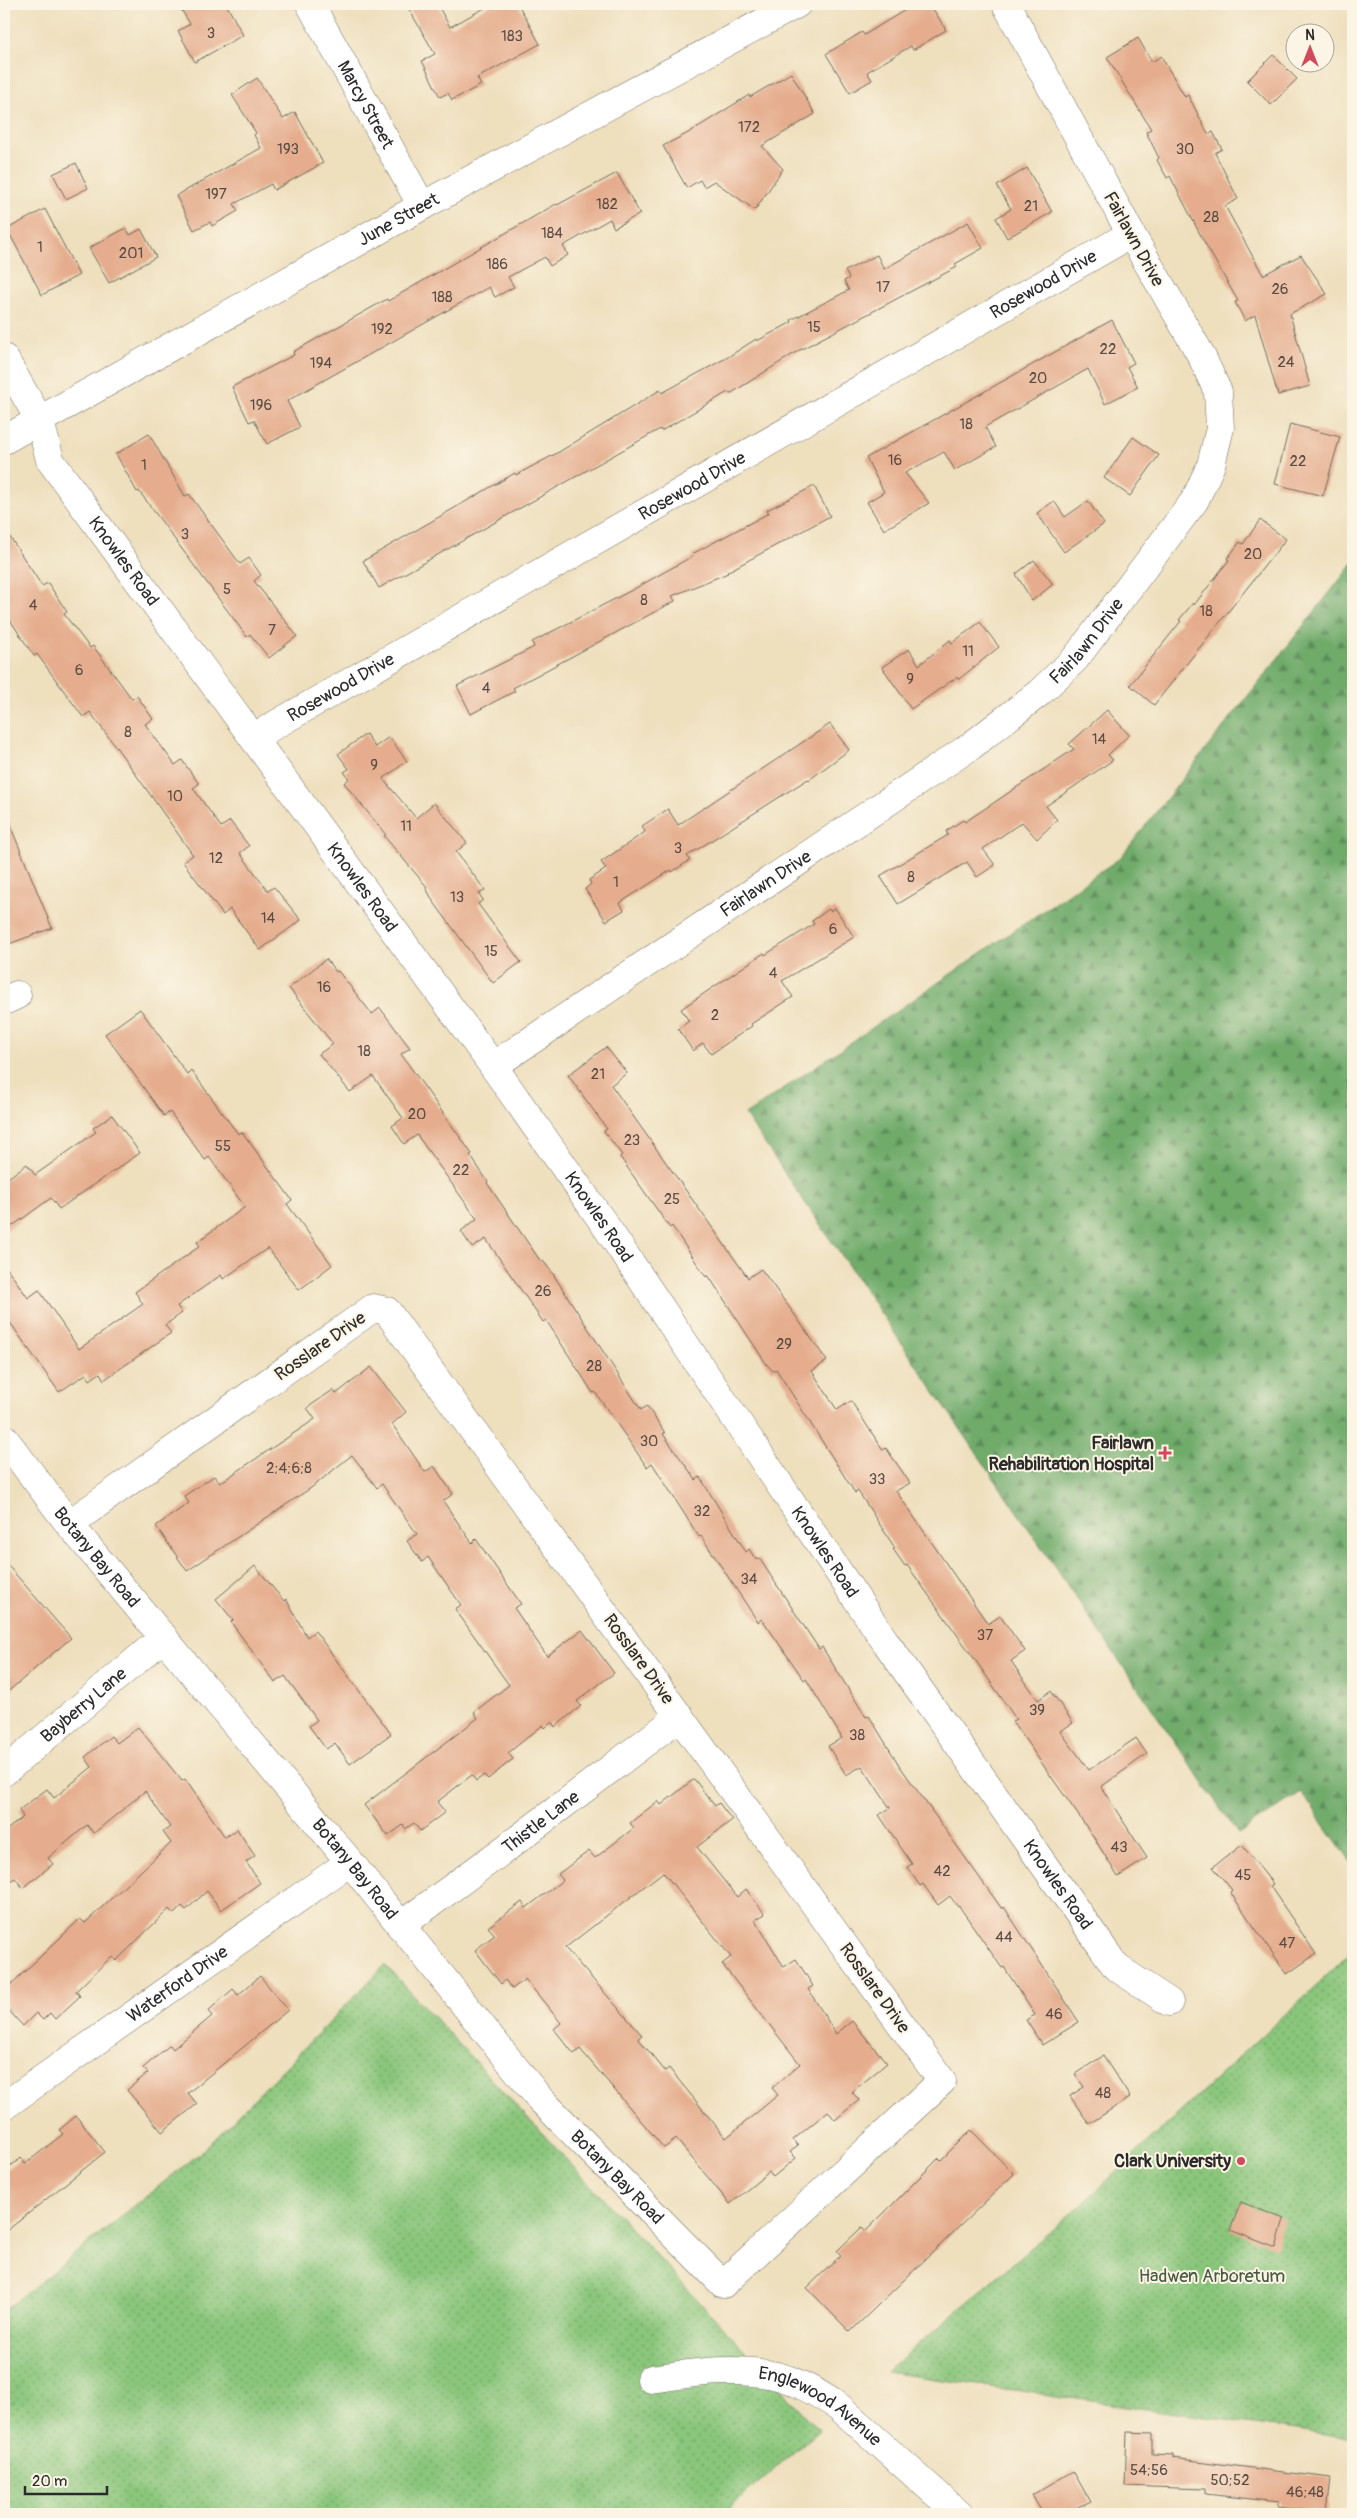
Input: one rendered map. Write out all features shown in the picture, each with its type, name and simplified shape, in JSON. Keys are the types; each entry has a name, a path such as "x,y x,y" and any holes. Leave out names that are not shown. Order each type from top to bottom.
{"street":[{"name":"Marcy Street","path":"310,4 422,206"},
{"name":"June Street","path":"4,440 422,206 797,4"},
{"name":"Fairlawn Drive","path":"493,1066 971,746 1039,693 1075,659 1195,500 1211,465 1220,428 1218,392 1201,355 1131,234 1006,4"},
{"name":"Rosewood Drive","path":"254,737 1131,234"},
{"name":"Knowles Road","path":"4,358 40,421 50,460 210,682 254,737 493,1066 603,1222 888,1644 1116,1967 1169,2002"},
{"name":"Rosslare Drive","path":"69,1524 373,1308 388,1311 942,2081 723,2284"},
{"name":"Botany Bay Road","path":"4,1438 69,1524 350,1862 540,2099 723,2284"},
{"name":"Bayberry Lane","path":"4,1772 164,1637"},
{"name":"Thistle Lane","path":"400,1926 510,1846 680,1716"},
{"name":"Waterford Drive","path":"4,2106 350,1862"},
{"name":"Englewood Avenue","path":"651,2379 716,2370 777,2376 802,2386 838,2406 959,2514"}],"green space":[{"name":"Fairlawn Rehabilitation Hospital","path":"1353,563 1353,1865 1301,1792 1238,1834 745,1115 1120,858"},
{"name":"Hadwen Arboretum","path":"1353,1951 1353,2438 886,2372 1082,2204"},
{"path":"385,1965 819,2430 723,2514 4,2514 4,2311 205,2149"}],"building":[{"path":"178,4 226,4 243,35 195,62 178,31 190,24"},
{"path":"406,4 437,4 450,27 492,4 518,4 540,44 477,78 481,85 452,100 448,93 440,97 422,61 435,54"},
{"path":"915,4 930,4 946,30 913,50 911,46 867,72 872,80 850,93 826,54 862,32 864,35"},
{"path":"1138,38 1152,62 1161,56 1185,97 1188,95 1208,134 1213,132 1222,149 1215,153 1238,199 1225,206 1263,275 1301,255 1327,294 1290,314 1310,386 1278,395 1255,315 1245,321 1235,302 1238,301 1202,238 1170,176 1167,178 1157,160 1159,158 1146,132 1151,129 1107,57"},
{"path":"1273,55 1284,66 1284,72 1290,72 1297,79 1271,105 1247,81"},
{"path":"791,73 815,114 762,146 783,169 755,210 714,181 704,187 700,180 687,188 663,146 690,132 749,95 750,97"},
{"path":"257,78 283,119 295,112 323,163 274,190 271,184 234,204 238,211 212,226 210,222 194,230 176,196 261,148 254,135 256,133 232,95"},
{"path":"76,163 88,188 66,199 53,174"},
{"path":"1027,168 1052,212 1007,238 996,218 1011,209 997,186"},
{"path":"617,173 640,214 614,228 610,219 563,246 568,255 550,266 545,257 508,277 514,287 495,297 489,287 287,401 300,427 267,444 254,420 249,422 232,387 294,355 293,352 387,299 388,301 556,204"},
{"path":"45,209 79,275 42,295 7,229"},
{"path":"968,222 983,248 955,264 957,267 798,351 730,394 728,392 661,431 660,429 379,588 363,561 515,473 516,475 559,452 660,390 662,393 728,357 756,339 757,341 792,322 791,320 849,290 844,281 849,278 845,271 877,255 884,269"},
{"path":"126,228 130,235 141,229 156,257 109,283 89,248"},
{"path":"1112,320 1134,363 1127,367 1138,387 1105,404 1088,369 985,427 996,447 955,470 944,452 905,473 929,503 884,530 867,502 884,492 866,458"},
{"path":"1290,424 1340,437 1323,496 1275,484"},
{"path":"149,434 185,496 189,494 240,564 249,558 261,575 254,581 297,636 269,658 250,634 247,637 139,491 137,492 116,454"},
{"path":"1133,437 1159,455 1130,496 1104,478"},
{"path":"814,486 830,516 728,573 672,596 675,601 513,688 515,691 471,714 457,686 534,647 532,642 634,589 693,556 692,554 769,513 767,510"},
{"path":"1054,501 1065,517 1088,501 1104,524 1064,552 1037,513"},
{"path":"1260,520 1286,539 1154,705 1130,685 1181,621 1179,620 1193,603 1194,605 1229,560 1227,559 1240,542 1243,544"},
{"path":"4,528 42,586 48,583 67,612 64,614 90,648 93,646 132,699 137,696 153,719 145,724 175,765 182,760 199,784 193,788 221,827 230,821 249,846 240,853 268,891 274,887 301,920 260,950 230,909 223,915 183,862 193,855 127,762 90,712 83,717 37,654 34,656 4,611"},
{"path":"1034,560 1053,584 1032,601 1016,574"},
{"path":"980,622 999,647 959,679 957,677 911,709 882,667 909,649 919,665 950,640 952,643"},
{"path":"1107,710 1129,735 1108,755 1113,760 1046,806 1057,820 1037,839 1022,822 983,849 995,865 977,877 967,862 898,904 880,876 948,835 946,831 963,820 965,822 1074,749 1069,744"},
{"path":"830,724 849,750 809,780 687,856 690,860 620,903 624,910 606,921 585,889 591,884 589,880 606,869 601,862 645,832 642,826 668,809 678,825"},
{"path":"366,734 375,747 389,737 407,761 383,779 416,818 434,803 467,843 456,852 485,890 479,894 483,900 478,904 521,962 493,983 433,901 427,887 384,836 386,835 344,783 349,779 344,772 349,769 338,754"},
{"path":"4,810 52,928 9,944 4,931"},
{"path":"835,908 854,937 782,981 793,997 751,1024 752,1026 711,1054 703,1043 693,1051 678,1029 689,1021 681,1009 764,953 765,955 814,924 812,921 829,909 830,911"},
{"path":"326,959 336,972 338,971 372,1014 380,1008 410,1048 401,1054 472,1154 470,1155 487,1183 541,1262 543,1261 551,1271 641,1410 647,1406 665,1433 663,1434 696,1480 700,1477 746,1552 749,1549 756,1560 759,1558 819,1649 822,1647 866,1717 869,1716 899,1765 1002,1909 1004,1907 1079,2022 1042,2045 1026,2020 1035,2015 1004,1967 1002,1968 959,1906 950,1896 938,1905 923,1884 920,1886 907,1867 912,1864 879,1815 890,1808 862,1766 846,1775 828,1746 842,1738 806,1679 804,1680 762,1619 758,1622 701,1536 699,1537 652,1463 647,1467 595,1392 593,1393 546,1320 543,1322 486,1239 472,1248 461,1231 477,1219 417,1135 404,1144 392,1126 403,1118 373,1076 350,1092 319,1054 333,1044 289,988"},
{"path":"140,1009 187,1074 191,1070 238,1134 242,1132 292,1200 287,1204 332,1265 299,1290 268,1248 223,1279 221,1275 177,1306 182,1313 165,1325 171,1333 104,1380 100,1373 90,1380 86,1374 59,1392 4,1314 4,1264 28,1298 39,1290 79,1349 143,1304 135,1292 200,1246 197,1242 245,1207 209,1157 205,1160 170,1112 164,1116 105,1034"},
{"path":"606,1047 627,1073 611,1085 748,1278 761,1269 797,1318 827,1361 812,1371 837,1410 851,1401 883,1450 886,1448 910,1483 896,1491 988,1624 1000,1616 1025,1651 1011,1661 1038,1700 1051,1691 1073,1723 1060,1731 1089,1770 1136,1738 1147,1754 1101,1787 1147,1858 1118,1877 1093,1836 1012,1721 1016,1719 907,1565 905,1566 893,1549 895,1548 858,1491 855,1493 776,1369 773,1371 767,1365 708,1275 706,1277 672,1226 670,1228 620,1157 622,1155 604,1131 607,1129 568,1075"},
{"path":"112,1115 140,1153 59,1209 51,1198 4,1232 4,1181 27,1164 35,1175 96,1132 93,1128"},
{"path":"371,1367 406,1412 392,1424 425,1472 434,1466 453,1494 443,1501 472,1543 476,1539 521,1604 514,1608 547,1656 582,1630 614,1673 577,1701 581,1706 555,1727 552,1722 545,1728 543,1725 508,1753 513,1759 488,1779 484,1775 476,1781 472,1775 437,1802 445,1812 420,1831 414,1823 405,1829 403,1825 388,1836 364,1805 478,1718 474,1712 509,1685 455,1609 461,1605 428,1557 422,1562 407,1541 417,1534 382,1484 377,1488 352,1455 311,1488 187,1571 156,1526 189,1503 184,1496 214,1476 220,1483 315,1419 307,1408 333,1390 336,1394"},
{"path":"4,1561 71,1638 4,1695"},
{"path":"255,1566 284,1601 286,1599 307,1637 315,1631 391,1734 350,1764 335,1743 326,1749 309,1726 317,1720 285,1676 275,1683 231,1622 233,1620 216,1599"},
{"path":"138,1727 182,1781 185,1779 225,1837 237,1829 255,1856 246,1862 260,1883 221,1910 207,1891 186,1910 182,1906 174,1914 169,1909 116,1961 112,1956 76,1991 80,1996 55,2019 50,2013 43,2020 36,2013 23,2026 4,2005 4,1991 80,1919 85,1923 171,1843 163,1832 170,1827 145,1791 94,1833 87,1825 48,1858 53,1864 23,1888 15,1878 4,1886 4,1832 23,1817 19,1810 47,1789 54,1798 92,1767 85,1757 111,1736 117,1743"},
{"path":"694,1779 715,1806 719,1803 732,1820 697,1847 737,1897 746,1889 765,1914 755,1920 784,1967 796,1959 813,1986 808,1989 836,2034 852,2021 887,2063 852,2092 859,2100 835,2120 828,2111 793,2140 798,2146 790,2152 796,2158 773,2177 769,2172 730,2204 676,2139 664,2148 580,2049 574,2054 554,2029 561,2023 525,1979 512,1989 505,1980 501,1984 475,1950 495,1935 488,1927 522,1902 526,1908 563,1880 558,1874 589,1851 595,1858 634,1828 630,1823 658,1801 661,1805","holes":["663,1872 731,1957 722,1964 800,2064 772,2088 778,2095 726,2138 669,2068 665,2071 638,2038 642,2035 565,1948"]},
{"path":"1242,1845 1273,1884 1270,1886 1316,1954 1287,1974 1230,1892 1232,1890 1213,1867"},
{"path":"260,1976 288,2010 188,2093 197,2104 162,2132 127,2090 148,2073 143,2068 170,2045 173,2049 212,2016 208,2011 233,1989 238,1995"},
{"path":"1103,2056 1130,2097 1089,2124 1070,2096 1084,2087 1075,2074"},
{"path":"76,2116 105,2152 4,2233 4,2171 21,2158 25,2164 63,2134 59,2130"},
{"path":"971,2130 1014,2174 850,2332 807,2288 841,2255 837,2251 862,2227 866,2231 939,2158 941,2160"},
{"path":"1241,2202 1284,2219 1276,2248 1230,2230"},
{"path":"1127,2432 1152,2433 1152,2454 1173,2455 1173,2458 1331,2478 1327,2512 1279,2506 1279,2502 1205,2494 1205,2489 1125,2486"},
{"path":"1073,2471 1090,2501 1078,2507 1083,2514 1043,2514 1032,2495"}],"place":[{"name":"Fairlawn Rehabilitation Hospital","path":"1165,1453"},
{"name":"Clark University","path":"1241,2161"}]}
